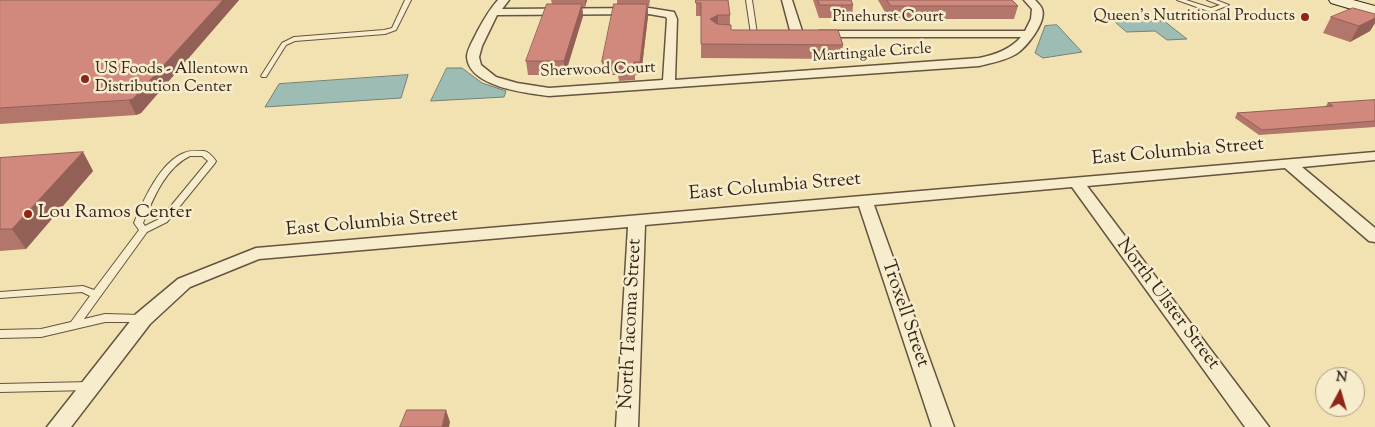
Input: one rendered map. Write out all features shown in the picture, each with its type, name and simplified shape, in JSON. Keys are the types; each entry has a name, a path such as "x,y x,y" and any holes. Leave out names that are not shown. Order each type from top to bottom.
{"street":[{"path":"494,12 504,0"},
{"name":"Pinehurst Court","path":"788,0 792,34 1029,34"},
{"name":"Martingale Circle","path":"669,84 990,60 1012,52 1026,41 1038,17 1038,9 1029,0"},
{"path":"1341,0 1375,11"},
{"path":"494,12 649,12 670,14 672,19 669,84"},
{"name":"Sherwood Court","path":"494,12 475,49 473,58 476,68 484,76 513,87 549,92 669,84"},
{"name":"East Columbia Street","path":"184,283 256,254 1375,156"},
{"path":"1289,164 1375,237"},
{"name":"North Ulster Street","path":"1076,182 1258,427"},
{"name":"Troxell Street","path":"865,201 943,427"},
{"name":"North Tacoma Street","path":"627,427 637,220"},
{"path":"58,427 143,320 184,283"}],"lane":[{"path":"264,76 284,44 294,39 385,32 394,29 408,0"},
{"path":"749,0 754,34"},
{"path":"1180,0 1210,10 1226,5 1210,0"},
{"path":"74,324 144,230 164,220 212,161 204,154 189,154 176,160 149,197 138,223 144,230"},
{"path":"0,295 83,289 96,295"},
{"path":"0,334 41,333 105,318 143,320"},
{"path":"0,388 90,386"}],"water":[{"path":"1113,20 1164,21 1187,39 1167,40 1155,31 1127,32"},
{"path":"1057,25 1082,52 1043,58 1035,53 1045,26"},
{"path":"447,68 462,68 482,83 506,91 504,97 431,101"},
{"path":"408,75 401,98 265,107 279,84"}],"building":[{"name":"US Foods - Allentown Distribution Center","path":"0,0 223,0 133,99 0,108"},
{"path":"696,0 728,0 730,15 718,15 710,19 717,24 731,25 731,30 838,30 843,45 701,44 701,3 696,3"},
{"path":"818,0 851,0 853,5 820,5"},
{"path":"887,0 1012,0 1018,6 891,6"},
{"path":"547,4 582,4 564,61 526,61"},
{"path":"614,4 647,4 640,62 634,62 635,66 618,67 617,62 602,62"},
{"path":"1353,8 1375,14 1375,18 1359,26 1331,17"},
{"path":"1375,100 1375,121 1262,130 1237,113 1333,106 1328,103"},
{"path":"83,152 12,229 0,229 0,158"},
{"path":"407,410 446,410 442,427 400,427"}],"place":[{"name":"Queen's Nutritional Products","path":"1305,17"},
{"name":"US Foods - Allentown Distribution Center","path":"85,79"},
{"name":"Lou Ramos Center","path":"28,214"}]}
